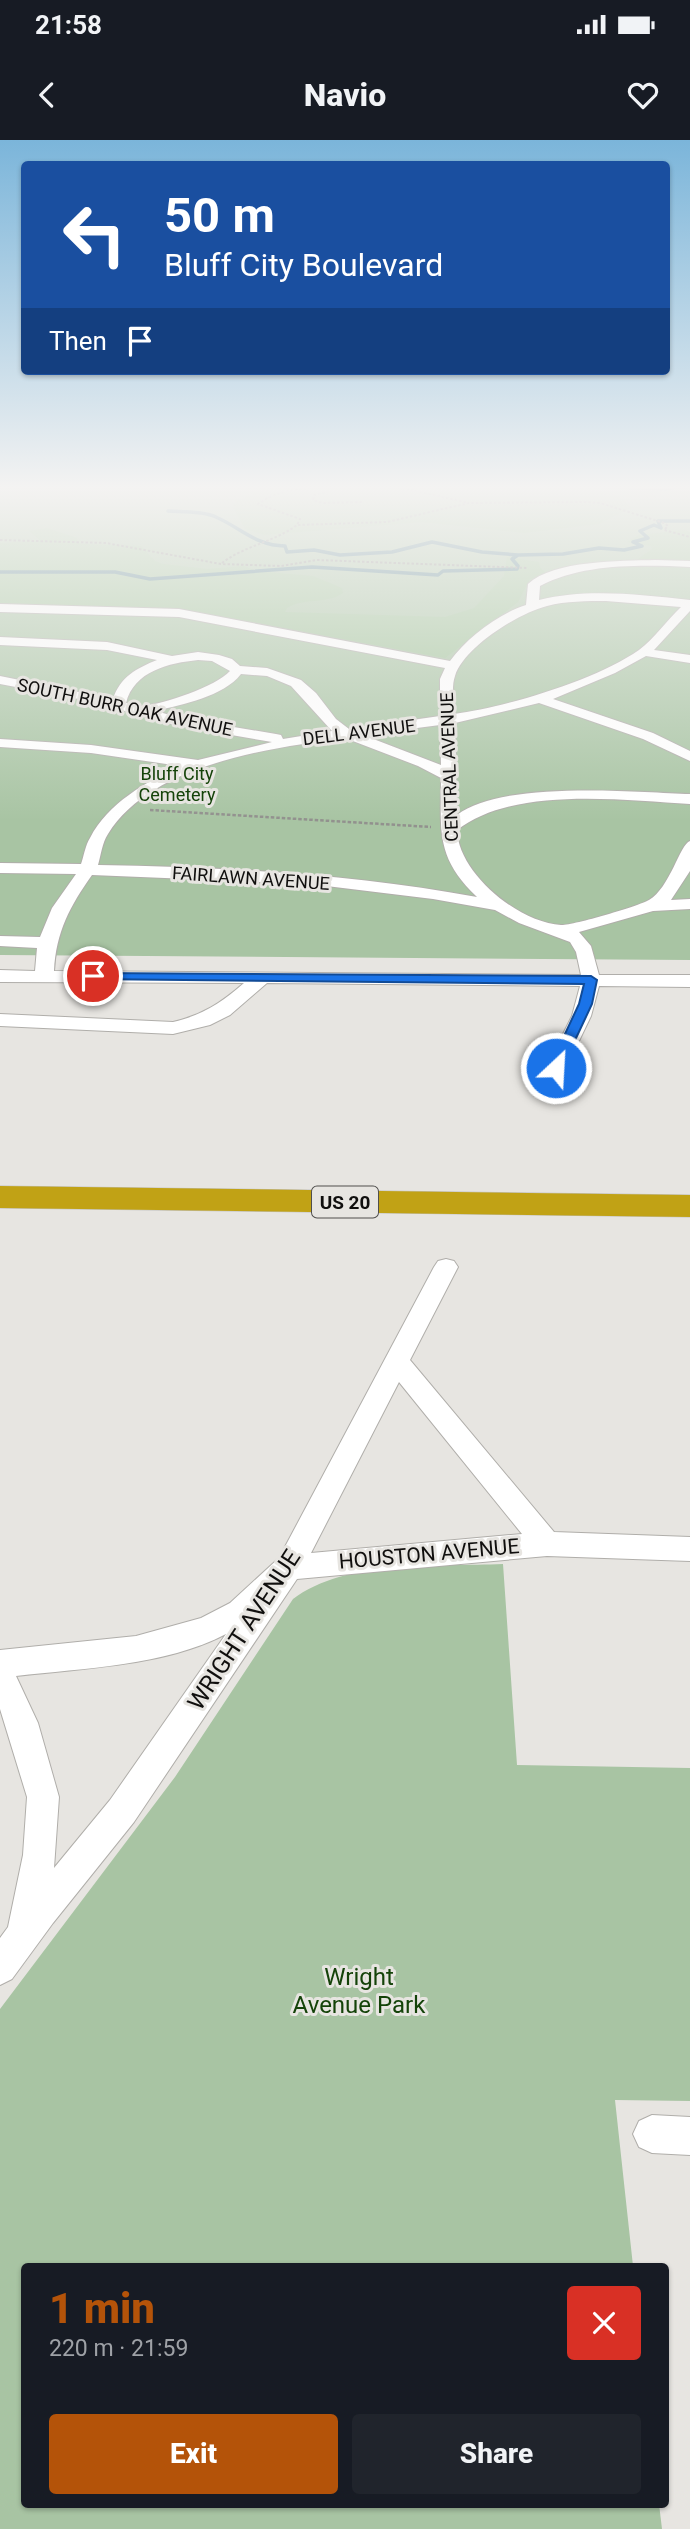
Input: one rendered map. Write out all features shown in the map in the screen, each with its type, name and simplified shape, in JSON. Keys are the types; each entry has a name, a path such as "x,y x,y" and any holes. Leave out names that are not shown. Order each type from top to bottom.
{"highway":[{"name":"US 20","path":"0,1178 690,1186"},
{"name":"US 20","path":"0,1197 690,1206"}],"street":[{"path":"533,597 532,606 564,600 607,598 690,604"},
{"name":"DELL AVENUE","path":"0,744 91,749 198,764 292,741 446,721 540,699 602,674 643,652 690,604"},
{"name":"CENTRAL AVENUE","path":"532,606 518,612 471,644 453,666 446,686 449,840 457,862 474,886 500,906 527,920 573,936 581,943 591,980"},
{"path":"4,610 179,613 453,666"},
{"path":"0,641 110,647 144,652 170,660"},
{"path":"643,652 690,659"},
{"path":"119,704 128,681 145,669 170,660 212,658 229,663 237,670 265,672 301,685 326,719 347,734 429,763 447,775"},
{"path":"141,711 218,685 233,677 237,670"},
{"name":"SOUTH BURR OAK AVENUE","path":"0,680 119,704 200,726 292,741"},
{"path":"540,699 648,736 690,757"},
{"path":"44,976 45,943 55,915 92,861 95,842 101,831 127,804 154,786 198,764"},
{"path":"688,816 683,799 690,788"},
{"path":"449,828 455,821 479,809 525,799 683,799"},
{"path":"652,906 663,900 682,881 690,846"},
{"name":"FAIRLAWN AVENUE","path":"0,868 322,881 500,906"},
{"path":"562,931 652,906 690,904"},
{"path":"0,941 45,943"},
{"path":"0,976 690,981"},
{"path":"0,1020 173,1028 203,1021 223,1011 262,978"},
{"path":"556,1068 586,1004 591,980"},
{"name":"WRIGHT AVENUE","path":"0,1967 122,1811 289,1567 446,1267"},
{"name":"HOUSTON AVENUE","path":"396,1361 547,1544"},
{"name":"HOUSTON AVENUE","path":"289,1567 547,1544 690,1549"},
{"path":"0,1664 136,1649 207,1629 240,1612 289,1567"},
{"path":"0,1675 22,1723 43,1797 40,1855 23,1936"},
{"path":"652,2134 690,2136"}],"path":[{"path":"127,804 163,811 449,828"}],"green space":[{"name":"Bluff City Cemetery","path":"0,597 690,597 690,960 0,955"},
{"path":"0,597 334,597 294,605 285,612 445,617 474,608 484,597 520,597 445,658 187,610 0,603"},
{"name":"Wright Avenue Park","path":"503,1564 517,1765 690,1768 690,2101 615,2100 633,2263 21,2263 21,2508 659,2508 662,2529 0,2529 0,2009 175,1777 293,1599 315,1586 339,1577 366,1571 422,1566"}],"route":[{"path":"93,976 591,980 586,1004 556,1068"}]}
